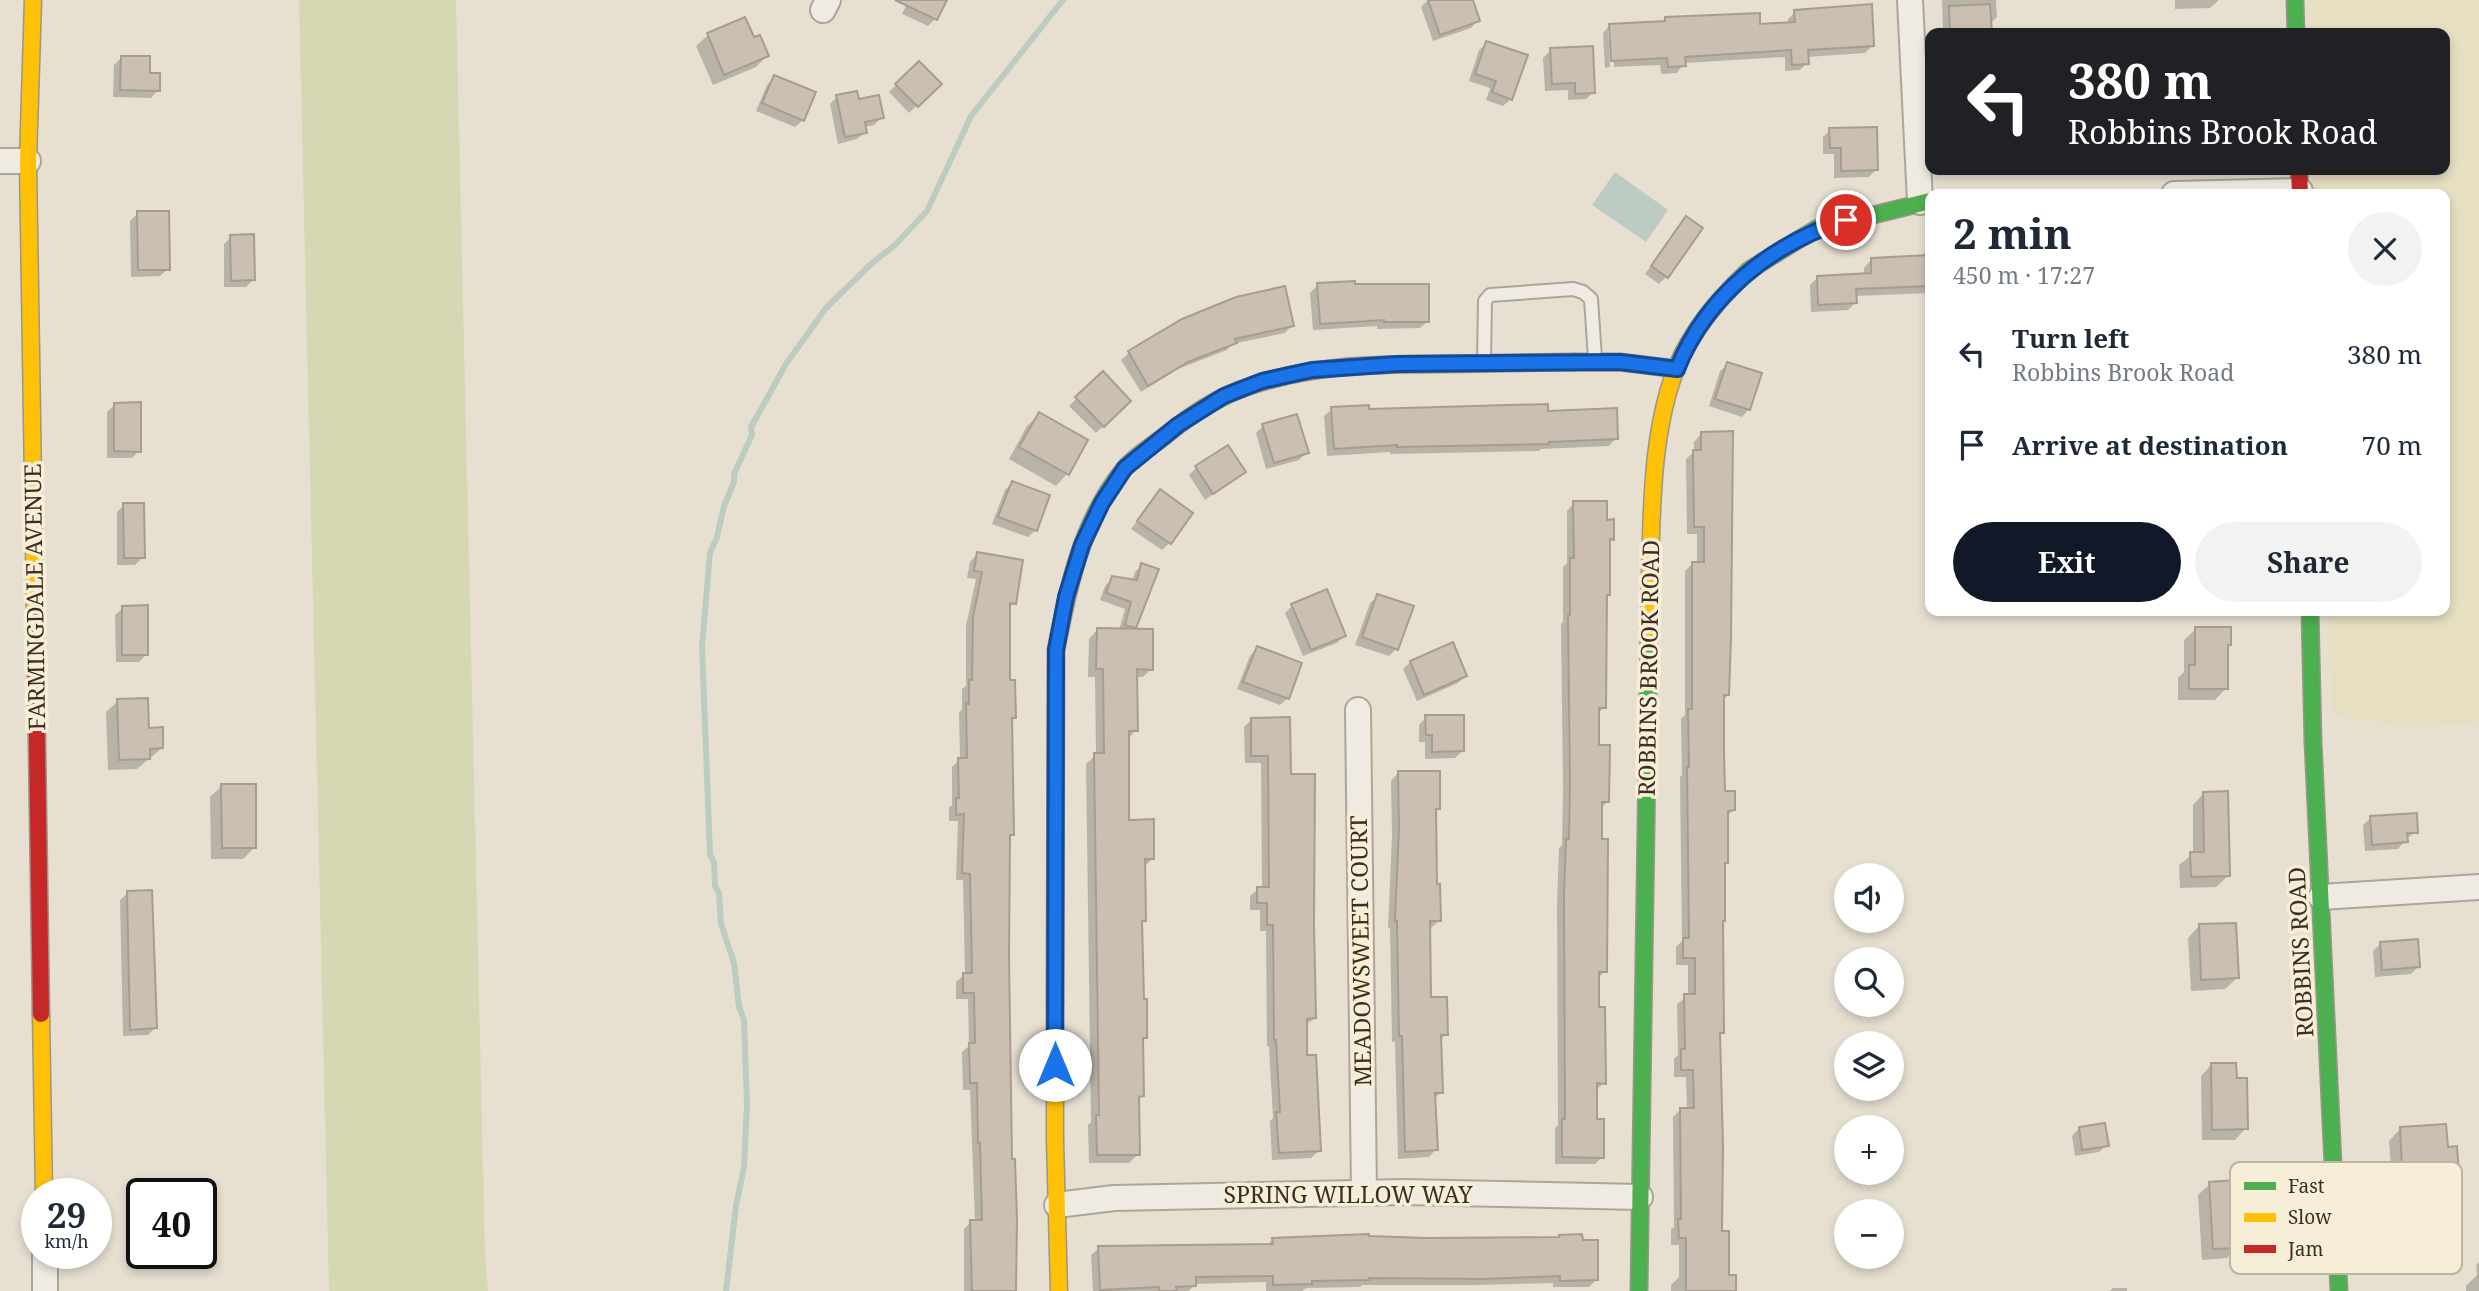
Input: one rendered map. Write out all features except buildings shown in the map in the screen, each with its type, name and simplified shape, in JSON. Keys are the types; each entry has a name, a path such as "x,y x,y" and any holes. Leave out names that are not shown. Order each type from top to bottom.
{"street":[{"name":"FARMINGDALE AVENUE","path":"33,0 28,161 44,1178"},
{"path":"1910,0 1925,202"},
{"path":"2295,0 2296,28"},
{"path":"0,161 28,161"},
{"path":"2243,189 2299,185"},
{"name":"ROBBINS BROOK ROAD","path":"1639,1291 1646,735 1654,467 1668,392 1687,345 1718,300 1749,271 1816,229 1925,202"},
{"path":"1059,1291 1055,1140 1056,650 1066,597 1082,545 1102,503 1125,468 1178,425 1224,396 1262,381 1312,370 1397,364 1595,362 1620,362 1677,369"},
{"name":"ROBBINS ROAD","path":"2310,616 2313,742 2333,1162"},
{"name":"MEADOWSWEET COURT","path":"1358,710 1364,1192"},
{"path":"2321,897 2479,887"},
{"name":"SPRING WILLOW WAY","path":"1057,1205 1114,1198 1364,1192 1640,1197"},
{"path":"45,1269 46,1291"}],"lane":[{"path":"1484,363 1485,301 1490,295 1573,289 1583,292 1591,299 1595,362"}],"shaded area":[{"path":"2306,0 2479,0 2479,723 2400,726 2332,714 2328,616 2450,616 2450,189 2313,189 2312,175 2450,175 2450,28 2307,28"},
{"path":"1615,172 1668,210 1646,242 1592,205"}],"green space":[{"path":"299,0 456,0 488,1291 329,1291"}],"waterway":[{"path":"726,1291 736,1206 744,1167 747,1105 744,1020 739,1007 734,963 721,924 719,893 715,886 714,862 710,855 702,646 710,553 734,482 734,474 752,435 751,427 786,364 826,308 871,264 895,245 927,211 971,116 1063,0"}],"traffic: fast":[{"path":"2295,0 2296,28"},
{"path":"1734,285 1749,270 1816,229 1925,202"},
{"path":"1574,362 1620,362 1677,369"},
{"path":"1055,1001 1056,650 1072,578 1097,510 1128,464 1192,415 1239,390"},
{"path":"2310,616 2313,742 2333,1162"},
{"path":"1639,1291 1649,628"},
{"path":"2338,1274 2339,1291"}],"traffic: slow":[{"path":"33,0 28,161 35,611"},
{"path":"1649,628 1653,482 1664,407 1674,374 1688,344 1709,313 1734,285"},
{"path":"1055,1001 1059,1291"},
{"path":"41,1014 44,1178"}],"traffic: jam":[{"path":"2299,175 2300,189"},
{"path":"1239,390 1288,375 1338,368 1574,362"},
{"path":"35,611 41,1014"}],"route":[{"path":"1055,1065 1056,650 1066,597 1082,545 1102,503 1125,468 1178,425 1224,396 1262,381 1312,370 1397,364 1534,362 1620,362 1677,369 1687,345 1718,300 1749,271 1816,229 1846,220"}]}
